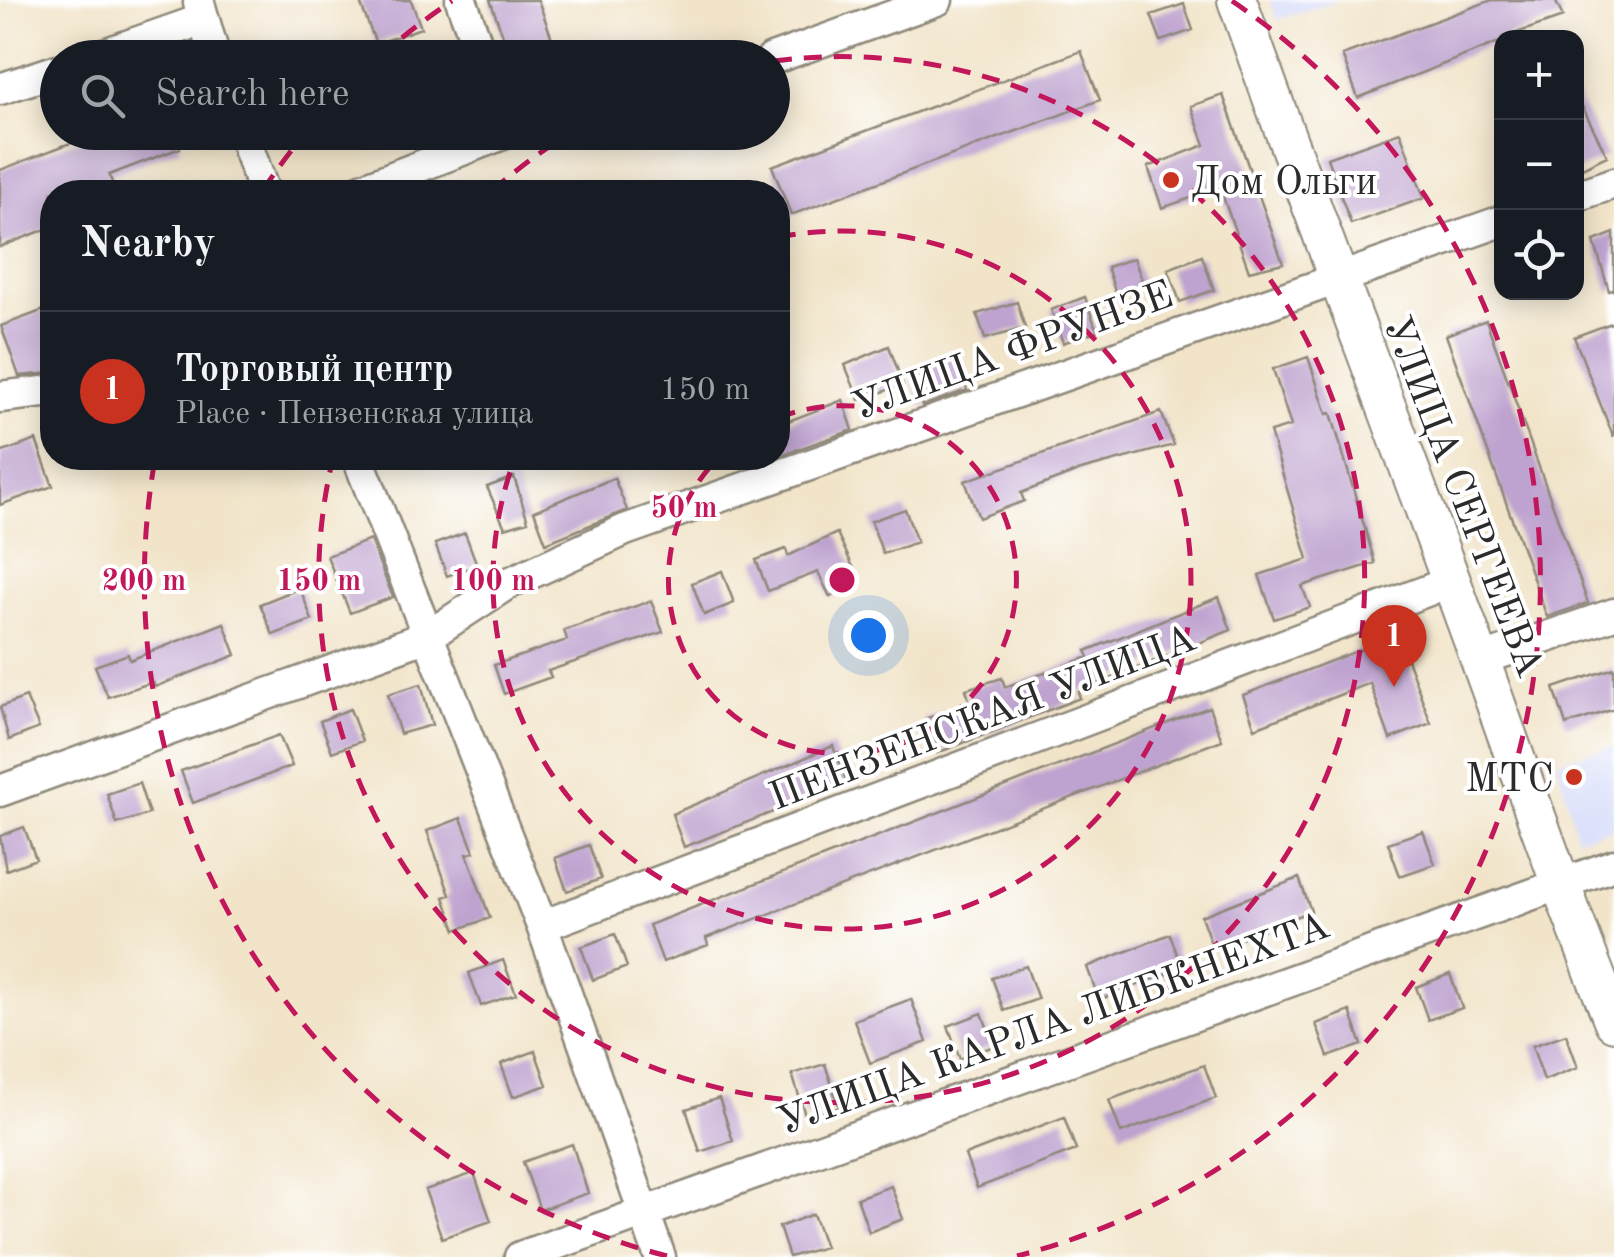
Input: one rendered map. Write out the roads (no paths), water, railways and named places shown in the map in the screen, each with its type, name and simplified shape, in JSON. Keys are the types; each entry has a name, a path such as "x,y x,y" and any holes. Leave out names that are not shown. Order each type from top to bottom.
{"main road":[{"name":"УЛИЦА СЕРГЕЕВА","path":"1236,0 1334,276 1480,660 1557,882 1614,1022"}],"street":[{"path":"461,0 475,40"},
{"path":"790,53 938,0"},
{"path":"133,40 200,10 209,40"},
{"path":"0,90 40,76"},
{"path":"249,150 260,180"},
{"path":"385,180 462,150"},
{"path":"1584,193 1614,183"},
{"name":"УЛИЦА ФРУНЗЕ","path":"0,791 428,636 506,584 625,530 1334,276 1494,223"},
{"path":"0,397 40,392"},
{"path":"363,470 542,926 660,1257"},
{"name":"ПЕНЗЕНСКАЯ УЛИЦА","path":"542,926 1450,582"},
{"path":"1480,660 1614,614"},
{"name":"УЛИЦА КАРЛА ЛИБКНЕХТА","path":"520,1257 1557,882 1614,865"}],"place":[{"name":"Дом Ольги","path":"1171,180"},
{"name":"Торговый центр","path":"1394,687"},
{"name":"МТС","path":"1574,777"}]}
